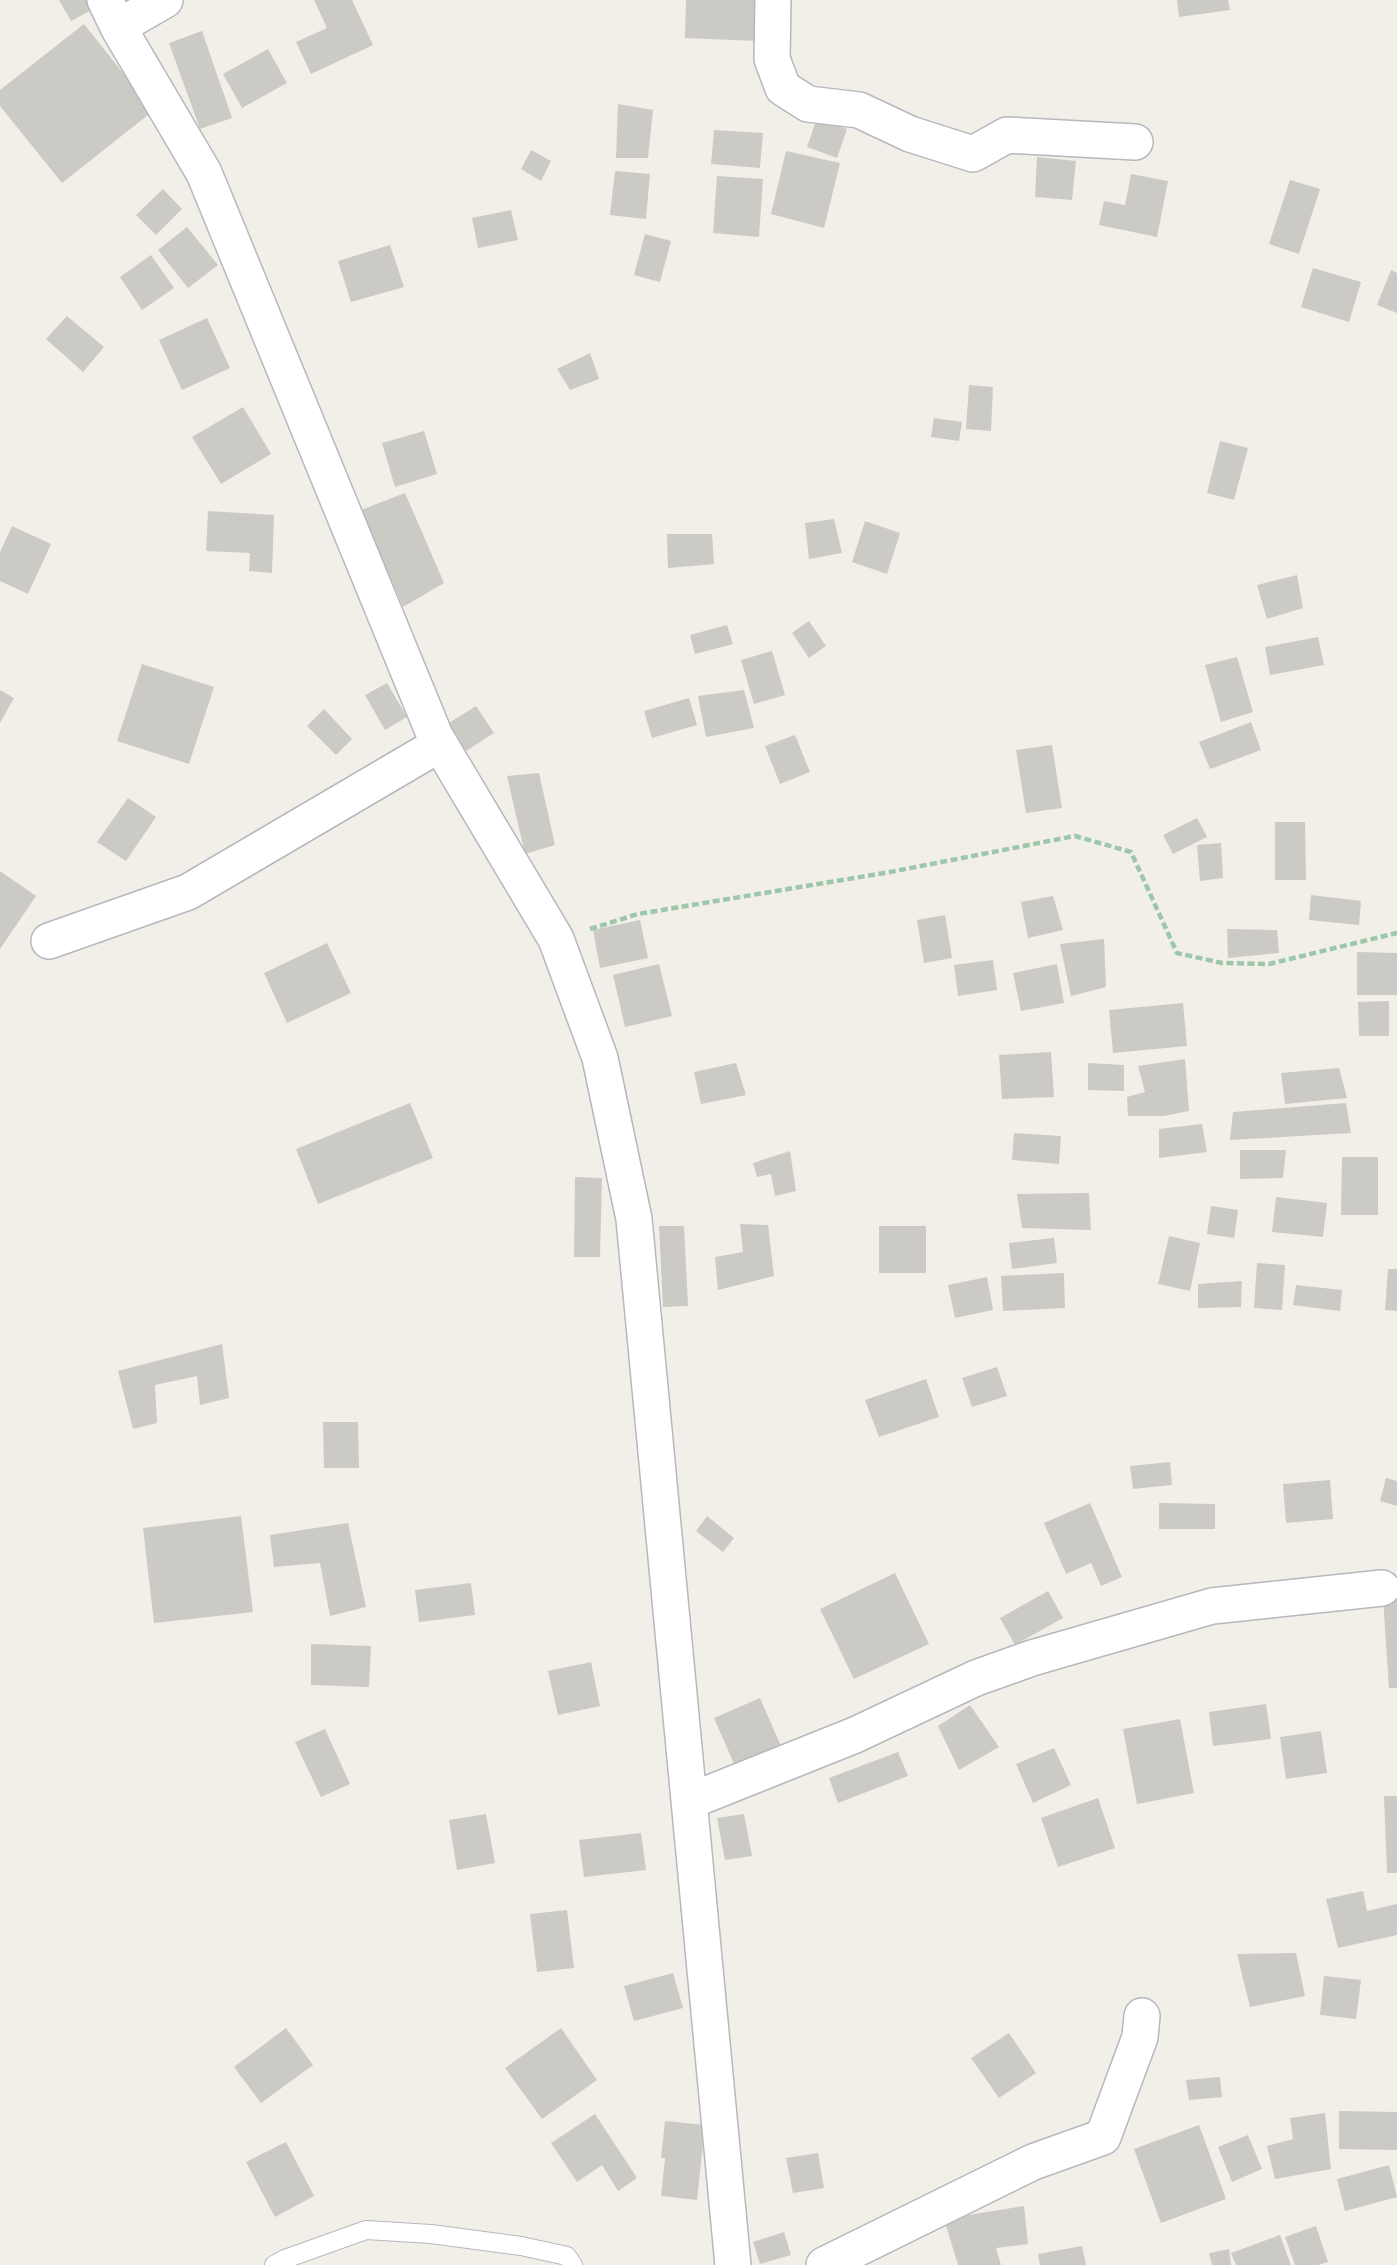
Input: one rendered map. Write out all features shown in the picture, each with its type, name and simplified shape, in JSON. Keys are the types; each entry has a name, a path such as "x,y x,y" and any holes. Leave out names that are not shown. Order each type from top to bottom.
{"street":[{"path":"165,0 112,14 204,173 440,744 556,939 600,1058 634,1219 733,2265"},
{"path":"774,0 772,59 783,88 807,104 859,110 910,134 974,154 1007,135 1135,142"},
{"path":"48,941 188,892 440,744"},
{"path":"690,1801 855,1735 976,1678 1032,1658 1212,1606 1382,1588"},
{"path":"824,2265 1033,2162 1103,2137 1140,2037 1142,2016"}],"lane":[{"path":"274,2265 366,2230 430,2234 521,2246 568,2256 573,2265"}],"path":[{"path":"556,939 638,914 890,872 1075,836 1131,852 1177,953 1222,963 1269,964 1397,933"}],"building":[{"path":"59,0 90,0 95,8 71,21"},
{"path":"314,0 352,0 373,45 311,74 296,42 327,28"},
{"path":"686,0 759,0 758,41 685,38"},
{"path":"1177,0 1228,0 1230,10 1179,17"},
{"path":"84,24 153,111 62,183 0,106 0,90"},
{"path":"202,31 232,118 200,129 169,43"},
{"path":"268,49 287,83 242,108 223,74"},
{"path":"618,104 653,110 648,158 616,158"},
{"path":"817,118 847,129 837,158 807,147"},
{"path":"714,130 763,133 760,168 711,164"},
{"path":"531,150 551,161 541,181 521,169"},
{"path":"786,151 840,163 824,228 771,214"},
{"path":"1037,157 1076,161 1072,200 1035,197"},
{"path":"615,171 650,174 646,219 610,215"},
{"path":"1131,174 1168,181 1157,237 1099,225 1104,201 1125,205"},
{"path":"717,176 763,179 759,237 713,233"},
{"path":"1290,180 1320,189 1299,254 1269,244"},
{"path":"163,189 182,209 156,235 136,215"},
{"path":"511,210 518,240 478,248 472,218"},
{"path":"187,227 218,265 188,288 158,250"},
{"path":"645,234 671,241 660,282 634,275"},
{"path":"390,245 404,287 351,302 338,261"},
{"path":"151,255 174,288 142,310 120,277"},
{"path":"1313,268 1361,282 1349,322 1301,307"},
{"path":"1391,270 1397,273 1397,313 1377,305"},
{"path":"67,316 104,347 83,372 46,339"},
{"path":"207,318 230,368 182,390 159,340"},
{"path":"590,353 599,379 570,390 557,369"},
{"path":"969,385 993,387 991,431 966,429"},
{"path":"243,407 271,454 221,484 192,437"},
{"path":"934,418 962,422 959,441 931,437"},
{"path":"424,431 437,474 395,487 382,443"},
{"path":"1220,441 1248,448 1234,500 1207,493"},
{"path":"405,493 444,583 403,607 361,510"},
{"path":"208,511 274,515 272,573 249,571 250,553 206,551"},
{"path":"834,519 842,553 809,559 805,523"},
{"path":"865,521 900,533 887,574 852,562"},
{"path":"12,526 51,544 28,594 0,581 0,552"},
{"path":"667,534 712,534 714,564 668,568"},
{"path":"1297,575 1303,608 1267,619 1257,585"},
{"path":"809,621 826,646 809,658 792,633"},
{"path":"727,625 733,644 695,654 690,635"},
{"path":"1318,637 1324,665 1270,675 1265,647"},
{"path":"772,651 785,695 754,704 741,660"},
{"path":"1237,657 1253,712 1221,722 1205,665"},
{"path":"142,664 214,687 189,764 117,741"},
{"path":"387,683 407,717 385,730 365,695"},
{"path":"0,690 14,698 0,723"},
{"path":"744,690 754,728 706,737 698,696"},
{"path":"689,698 697,725 652,738 644,711"},
{"path":"476,706 494,733 466,751 449,723"},
{"path":"324,709 352,739 336,755 307,726"},
{"path":"1251,722 1261,750 1210,769 1199,742"},
{"path":"795,735 810,772 780,784 765,746"},
{"path":"1052,745 1062,808 1026,813 1016,750"},
{"path":"539,773 555,845 525,854 507,776"},
{"path":"128,798 156,817 126,861 97,842"},
{"path":"1197,818 1207,837 1173,854 1163,835"},
{"path":"1275,822 1305,822 1306,880 1275,880"},
{"path":"1221,843 1223,878 1200,881 1197,845"},
{"path":"0,871 36,896 0,949"},
{"path":"1311,895 1361,901 1359,925 1309,920"},
{"path":"1053,896 1063,930 1028,938 1021,902"},
{"path":"945,915 952,958 924,963 917,920"},
{"path":"640,920 648,958 600,968 593,930"},
{"path":"1227,929 1277,930 1279,953 1228,958"},
{"path":"1104,939 1106,987 1071,996 1060,944"},
{"path":"327,943 351,993 287,1023 264,973"},
{"path":"1357,952 1397,953 1397,995 1357,995"},
{"path":"993,960 997,990 958,996 954,965"},
{"path":"659,964 672,1016 625,1027 613,975"},
{"path":"1057,964 1064,1003 1021,1011 1013,973"},
{"path":"1389,1001 1389,1036 1359,1036 1358,1002"},
{"path":"1183,1003 1187,1046 1113,1053 1109,1010"},
{"path":"1051,1052 1054,1097 1002,1099 999,1055"},
{"path":"1185,1059 1189,1111 1164,1116 1128,1116 1127,1097 1145,1092 1138,1066"},
{"path":"736,1063 746,1095 701,1104 694,1072"},
{"path":"1088,1063 1124,1065 1124,1091 1088,1090"},
{"path":"1339,1068 1347,1098 1285,1104 1281,1073"},
{"path":"410,1103 433,1158 318,1204 296,1149"},
{"path":"1346,1103 1351,1133 1230,1140 1233,1112"},
{"path":"1202,1124 1207,1152 1159,1158 1159,1129"},
{"path":"1014,1133 1061,1136 1059,1164 1012,1160"},
{"path":"1240,1150 1286,1150 1283,1178 1240,1179"},
{"path":"790,1151 796,1191 775,1196 771,1174 757,1177 753,1163"},
{"path":"1342,1157 1378,1157 1378,1215 1341,1215"},
{"path":"575,1177 602,1178 600,1257 574,1257"},
{"path":"1089,1193 1091,1230 1022,1228 1017,1194"},
{"path":"1276,1197 1327,1203 1323,1237 1272,1232"},
{"path":"1211,1206 1238,1210 1234,1238 1207,1234"},
{"path":"740,1224 768,1225 774,1276 718,1290 715,1257 743,1252"},
{"path":"659,1226 684,1226 688,1306 663,1307"},
{"path":"879,1226 926,1226 926,1273 879,1273"},
{"path":"1169,1236 1200,1243 1190,1291 1158,1284"},
{"path":"1054,1238 1057,1263 1012,1269 1009,1243"},
{"path":"1257,1263 1285,1265 1282,1310 1254,1308"},
{"path":"1388,1269 1397,1269 1397,1311 1385,1310"},
{"path":"1064,1273 1065,1308 1003,1311 1001,1276"},
{"path":"987,1277 993,1310 955,1318 948,1285"},
{"path":"1242,1281 1241,1307 1198,1308 1198,1284"},
{"path":"1296,1285 1342,1290 1340,1311 1293,1305"},
{"path":"222,1344 229,1398 200,1405 197,1376 155,1385 157,1423 133,1429 118,1371"},
{"path":"997,1367 1007,1396 972,1407 962,1378"},
{"path":"926,1379 939,1417 879,1437 865,1400"},
{"path":"323,1422 358,1422 359,1468 324,1468"},
{"path":"1170,1462 1172,1485 1133,1489 1130,1466"},
{"path":"1386,1478 1397,1481 1397,1506 1380,1501"},
{"path":"1330,1480 1333,1519 1286,1523 1283,1484"},
{"path":"1090,1503 1122,1577 1101,1586 1091,1563 1066,1574 1044,1523"},
{"path":"1159,1503 1215,1504 1215,1529 1159,1529"},
{"path":"241,1516 253,1612 154,1623 143,1528"},
{"path":"707,1516 734,1538 723,1552 696,1531"},
{"path":"348,1523 366,1607 330,1616 320,1563 274,1567 270,1535"},
{"path":"895,1573 929,1644 854,1679 820,1609"},
{"path":"471,1583 475,1615 419,1622 415,1590"},
{"path":"1048,1591 1063,1618 1015,1645 1000,1618"},
{"path":"1397,1597 1397,1688 1389,1688 1383,1598"},
{"path":"311,1644 371,1646 369,1687 311,1685"},
{"path":"591,1662 600,1706 558,1715 548,1671"},
{"path":"760,1698 784,1753 738,1773 714,1718"},
{"path":"1266,1704 1271,1739 1213,1746 1209,1712"},
{"path":"970,1705 999,1747 959,1770 938,1726"},
{"path":"1180,1719 1194,1793 1137,1804 1123,1729"},
{"path":"325,1729 350,1784 321,1797 295,1742"},
{"path":"1321,1731 1327,1773 1286,1779 1280,1737"},
{"path":"1054,1748 1071,1785 1033,1803 1016,1764"},
{"path":"898,1752 908,1776 838,1803 829,1778"},
{"path":"1384,1796 1397,1796 1397,1873 1387,1873"},
{"path":"1098,1798 1115,1848 1058,1867 1041,1818"},
{"path":"486,1814 495,1863 457,1870 449,1820"},
{"path":"744,1814 752,1856 725,1860 717,1818"},
{"path":"641,1833 646,1870 584,1877 579,1840"},
{"path":"1363,1891 1367,1911 1397,1904 1397,1935 1338,1948 1326,1899"},
{"path":"567,1910 574,1968 537,1972 530,1914"},
{"path":"1296,1953 1305,1996 1250,2007 1237,1954"},
{"path":"673,1973 683,2008 634,2021 624,1986"},
{"path":"1324,1976 1361,1980 1356,2019 1320,2015"},
{"path":"286,2028 313,2065 261,2103 234,2067"},
{"path":"561,2028 597,2080 542,2119 505,2068"},
{"path":"1009,2033 1036,2073 999,2098 971,2058"},
{"path":"1220,2077 1222,2097 1189,2100 1186,2080"},
{"path":"1339,2111 1397,2112 1397,2150 1339,2149"},
{"path":"1325,2113 1331,2169 1275,2179 1267,2146 1293,2139 1290,2118"},
{"path":"595,2114 637,2178 618,2191 602,2165 577,2182 551,2143"},
{"path":"665,2121 705,2125 697,2200 661,2196"},
{"path":"1199,2125 1226,2199 1161,2223 1134,2149"},
{"path":"1248,2135 1262,2169 1232,2182 1218,2147"},
{"path":"286,2142 314,2196 275,2217 246,2162"},
{"path":"818,2153 824,2188 793,2193 786,2158"},
{"path":"1389,2165 1397,2197 1345,2211 1337,2179"},
{"path":"1024,2206 1028,2244 996,2248 1001,2265 958,2265 944,2219"},
{"path":"1316,2226 1328,2262 1295,2265 1285,2237"},
{"path":"784,2232 791,2255 760,2264 753,2242"},
{"path":"1280,2235 1291,2265 1236,2265 1231,2253"},
{"path":"1082,2246 1086,2265 1040,2265 1038,2254"},
{"path":"1229,2249 1231,2265 1212,2265 1209,2253"}]}
